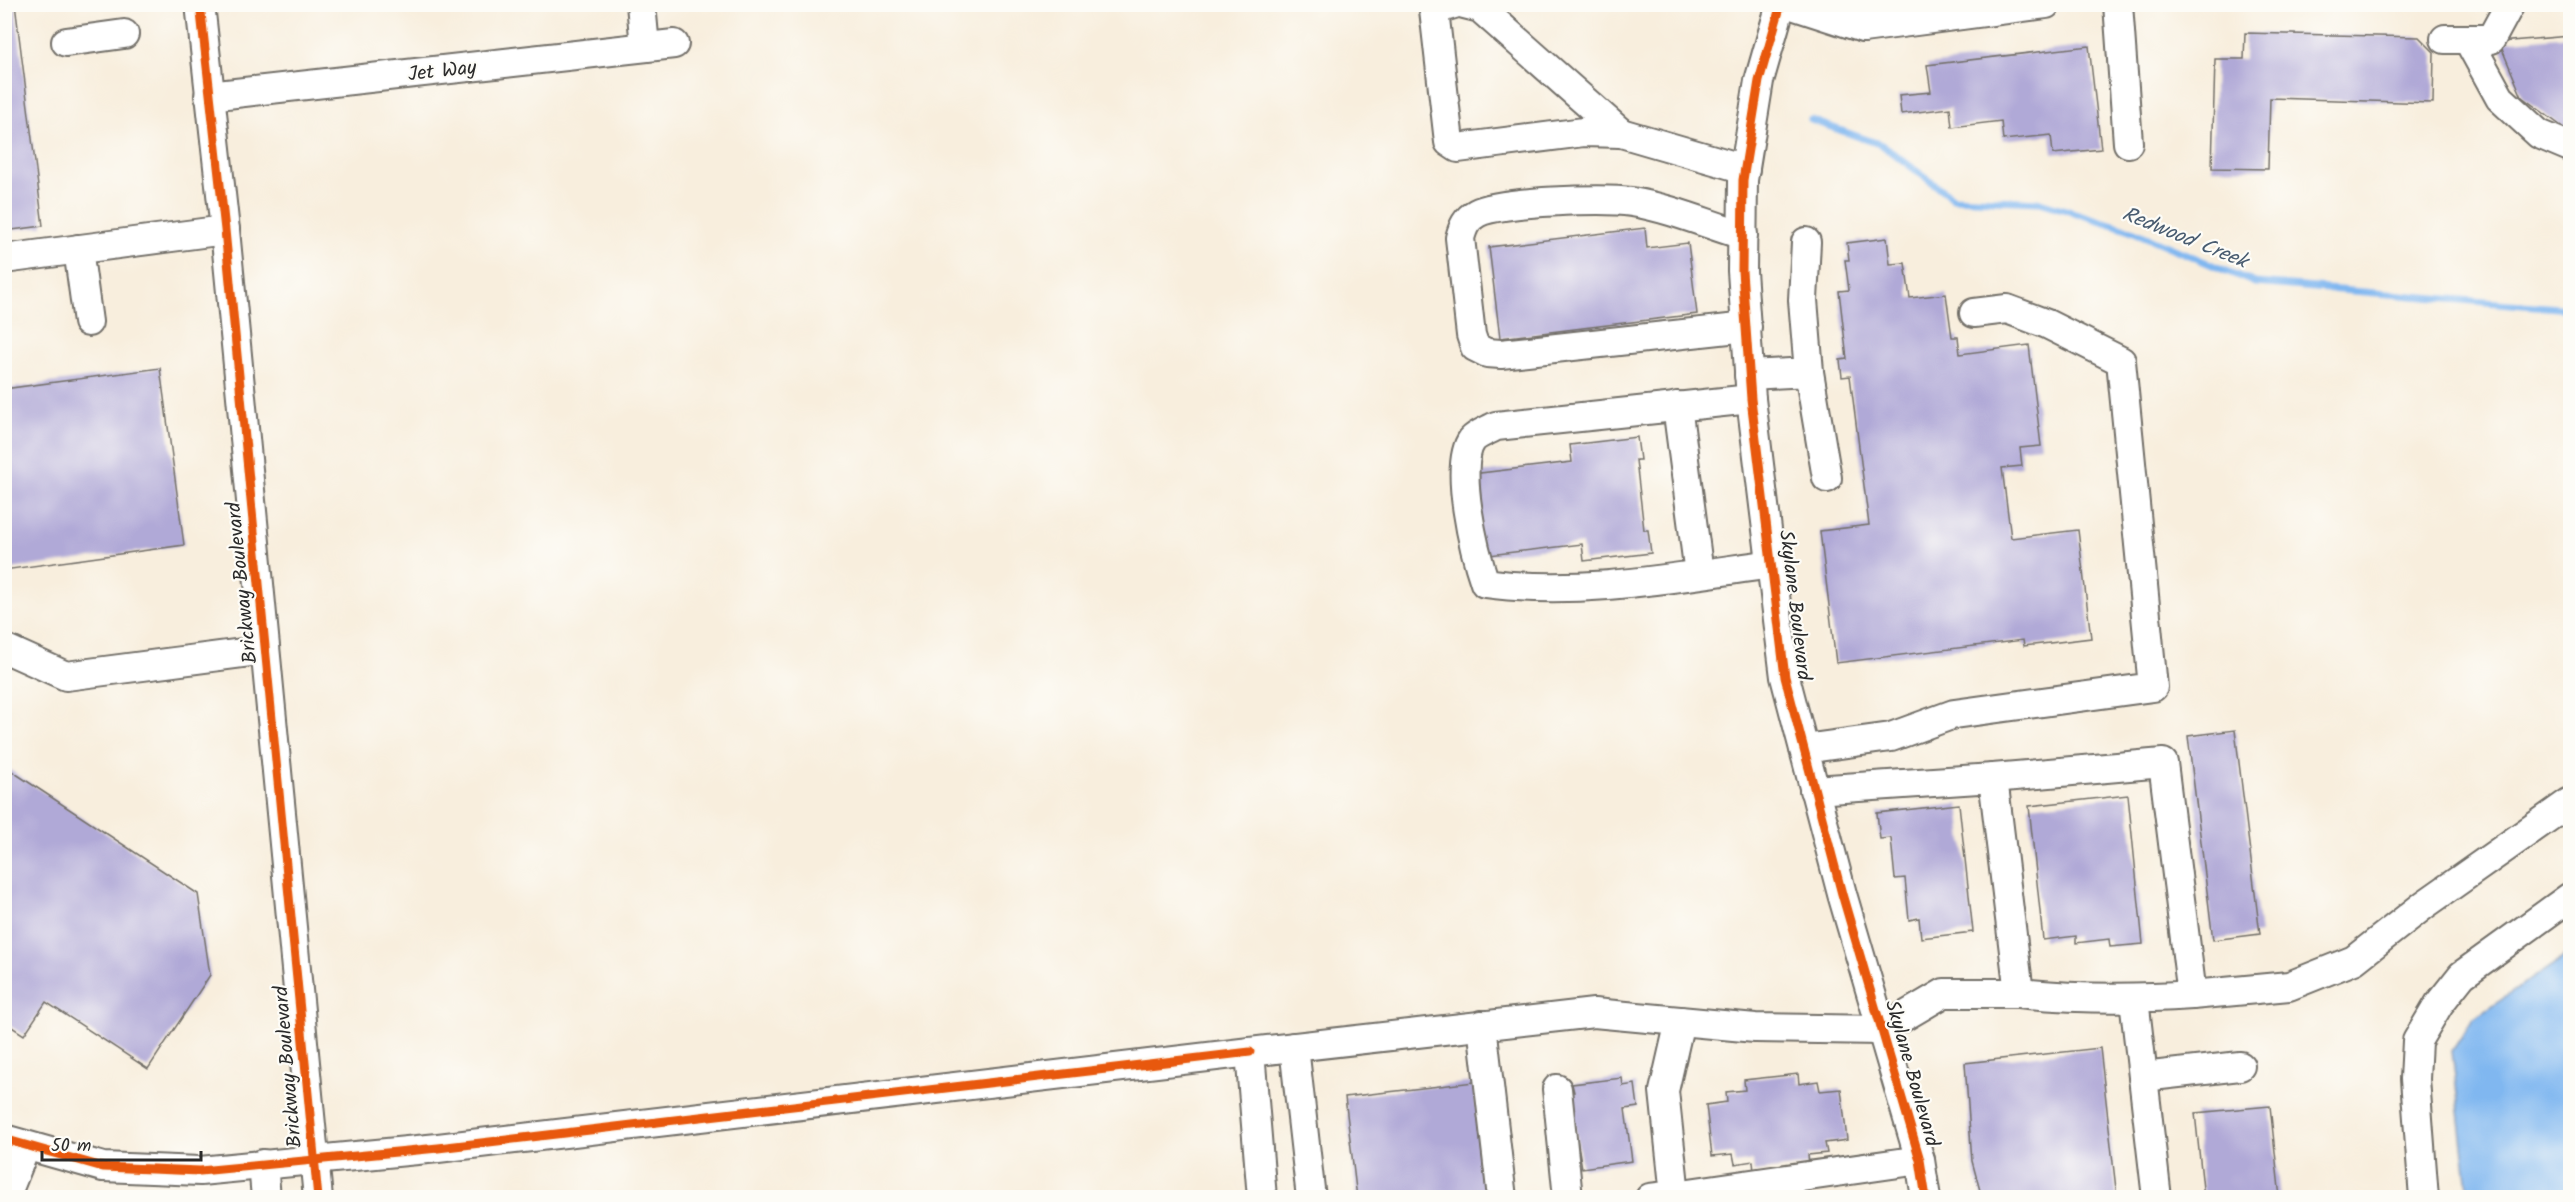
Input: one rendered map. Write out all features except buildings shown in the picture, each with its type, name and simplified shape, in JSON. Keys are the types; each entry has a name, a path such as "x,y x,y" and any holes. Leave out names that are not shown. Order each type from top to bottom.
{"street":[{"name":"Brickway Boulevard","path":"200,4 225,230 318,1197"},
{"path":"641,4 645,47"},
{"path":"1454,4 1434,10 1449,142 1458,148 1584,132 1621,133 1745,169"},
{"path":"1464,4 1480,8 1621,133"},
{"name":"Skylane Boulevard","path":"1781,4 1759,81 1745,169 1742,272 1750,387 1785,676 1814,790 1920,1160 1926,1197"},
{"path":"1789,4 1868,16 2046,4"},
{"path":"2118,4 2128,142"},
{"path":"2510,4 2491,39 2458,39 2472,47 2500,98 2539,134 2571,147"},
{"path":"66,42 124,34"},
{"name":"Jet Way","path":"210,96 674,44"},
{"path":"1743,235 1635,202 1603,198 1496,207 1478,212 1464,224 1460,238 1471,335 1475,347 1487,354 1747,327"},
{"path":"4,259 225,230"},
{"path":"1806,242 1803,300 1809,372 1827,478"},
{"path":"78,249 88,322"},
{"path":"1804,749 1891,737 1954,714 2153,687 2121,361 2047,324 2007,309 1974,313"},
{"path":"1772,564 1623,584 1525,589 1485,583 1473,549 1464,458 1473,438 1496,426 1677,406 1809,372"},
{"path":"1677,406 1699,574"},
{"path":"4,648 66,676 266,650"},
{"path":"1814,790 1993,778 2163,763 2192,994"},
{"path":"1993,778 2019,993"},
{"path":"5,1197 15,1143 103,1167 200,1171 450,1147 1594,1013 1755,1028 1881,1030 1944,993 2019,993 2077,999 2134,999 2289,986 2354,960 2424,905 2571,802"},
{"path":"2424,1197 2415,1079 2417,1041 2439,1004 2462,975 2571,897"},
{"path":"2134,999 2157,1197"},
{"path":"1680,1021 1664,1091 1663,1196 1920,1160"},
{"path":"1482,1025 1502,1197"},
{"path":"1294,1047 1311,1197"},
{"path":"1250,1052 1262,1197"},
{"path":"2143,1077 2240,1066"},
{"path":"1557,1089 1568,1197"},
{"path":"263,1164 266,1197"}],"water":[{"path":"2570,953 2570,1197 2469,1197 2452,1051 2473,1019"}],"waterway":[{"name":"Redwood Creek","path":"1811,120 1882,145 1953,198 2040,202 2127,229 2255,283 2570,309"}],"cycle path":[{"path":"200,4 225,230 318,1198"},
{"path":"1781,4 1759,81 1743,180 1742,271 1751,399 1785,677 1842,894 1920,1160 1926,1198"},
{"path":"4,1139 103,1167 200,1171 438,1148 1250,1052"}]}
